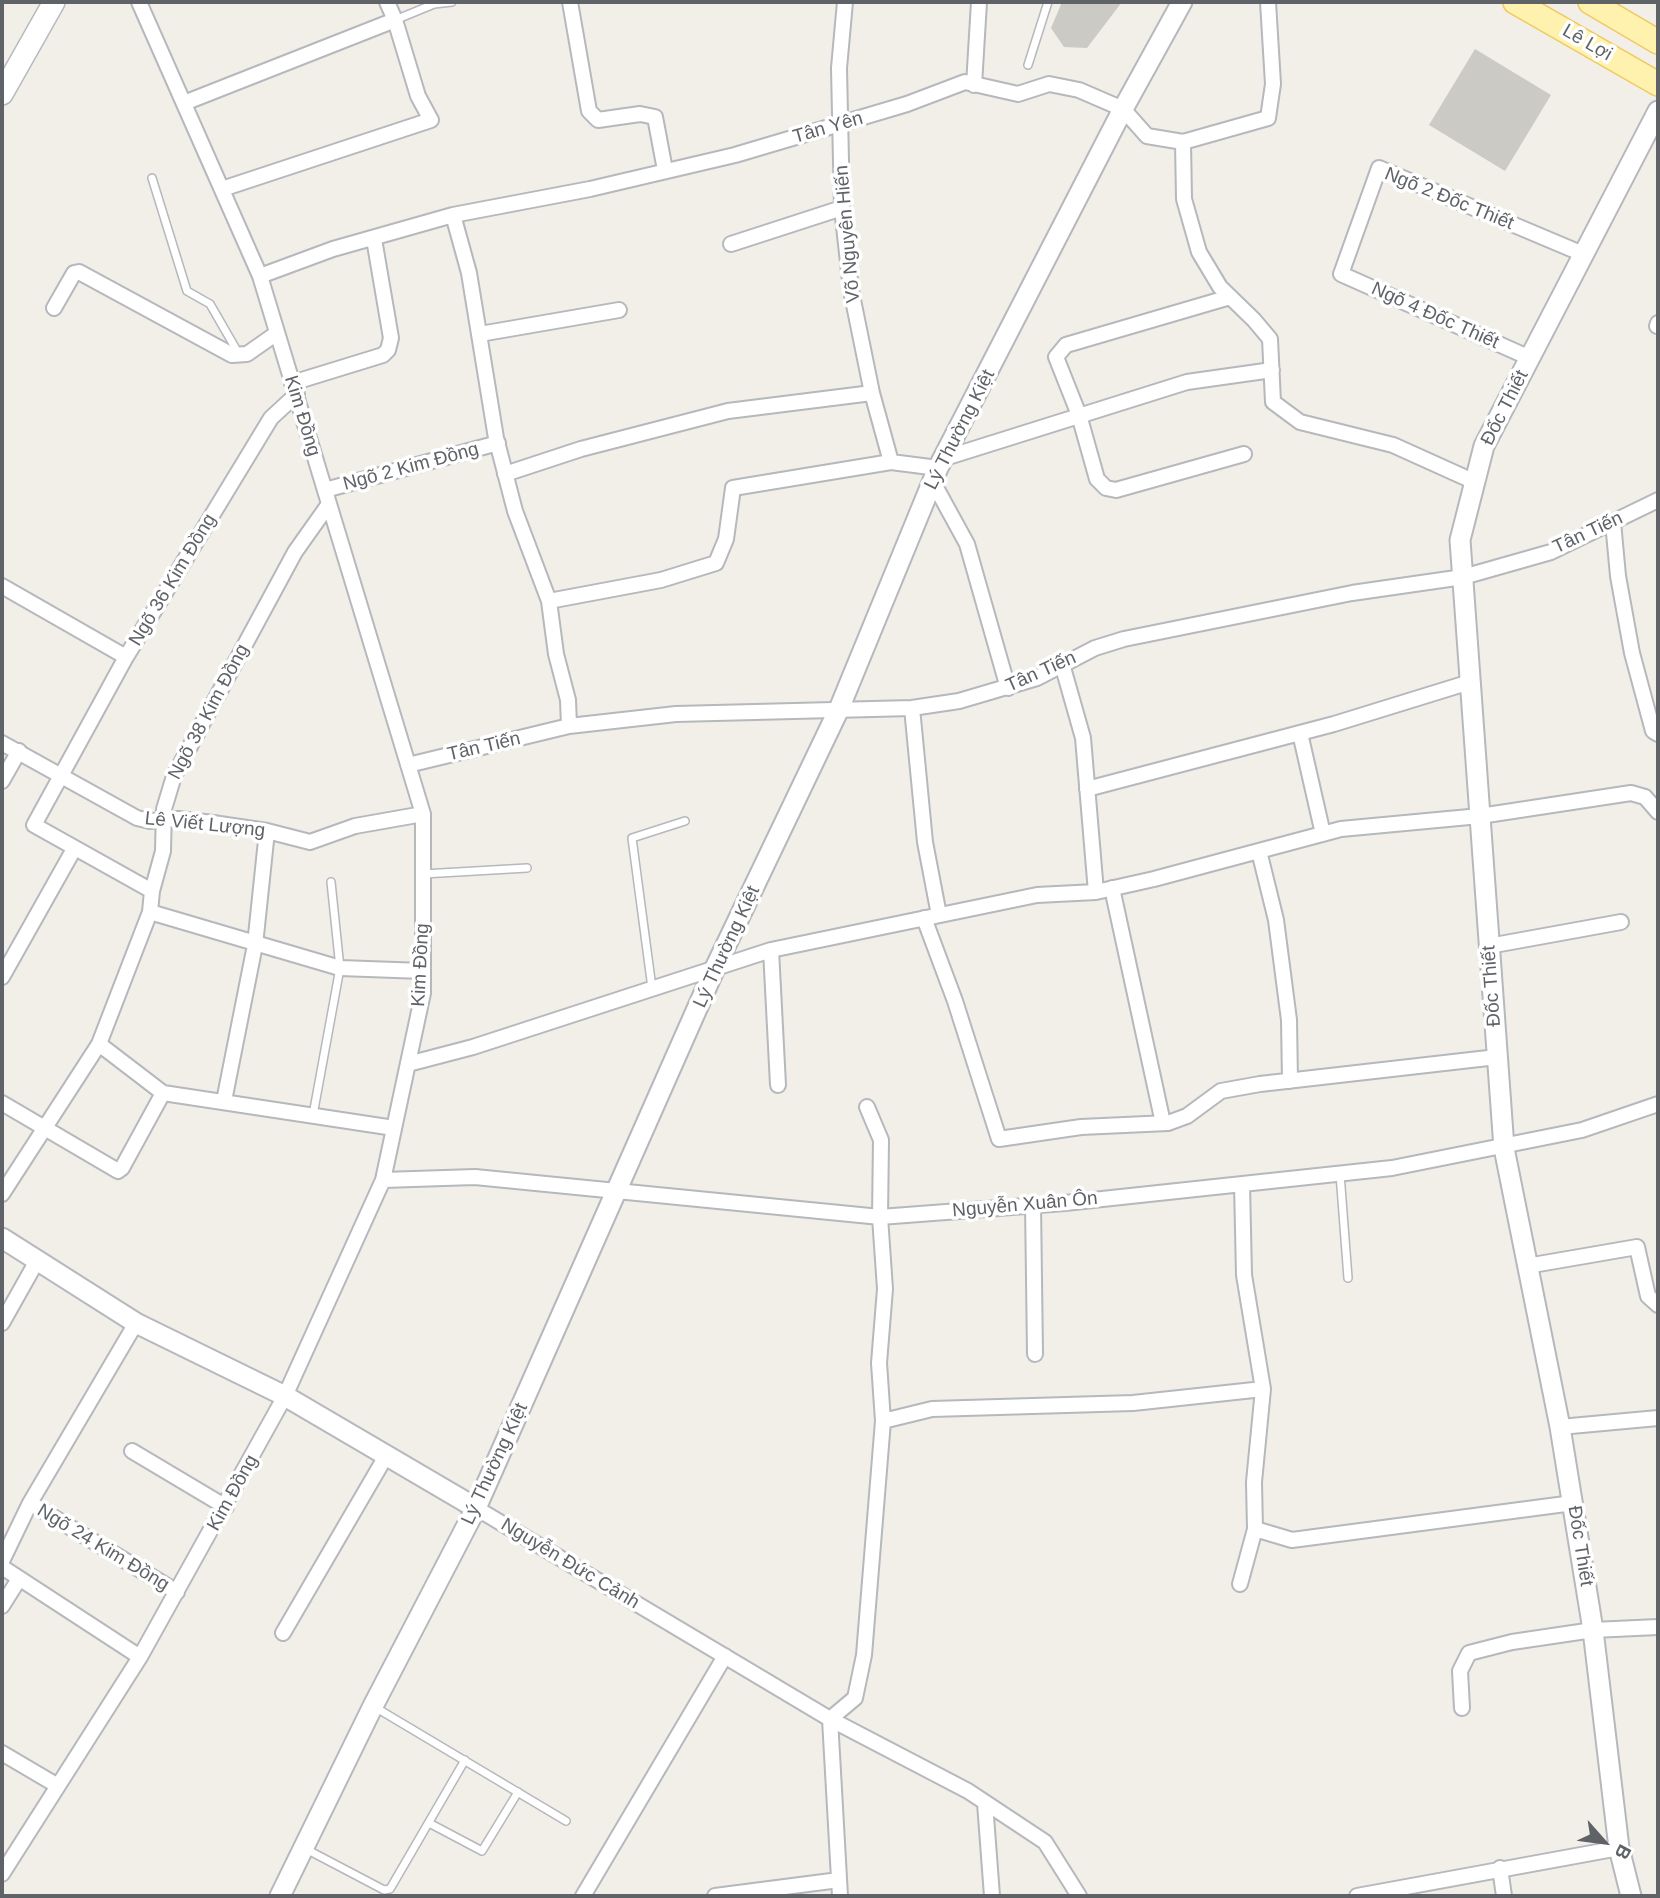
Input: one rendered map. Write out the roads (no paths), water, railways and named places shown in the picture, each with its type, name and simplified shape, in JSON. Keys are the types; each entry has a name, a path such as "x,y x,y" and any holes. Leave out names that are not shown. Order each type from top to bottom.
{"main road":[{"path":"2,94 54,2"},
{"name":"Lê Lợi","path":"1515,2 1658,84"},
{"name":"Lê Lợi","path":"1590,2 1658,42"}],"street":[{"name":"Kim Đồng","path":"2,1874 140,1657 226,1507 285,1396 383,1180 423,993 423,814 260,275 139,2"},
{"path":"222,189 431,120 418,96 387,2"},
{"path":"570,2 589,111 598,120 640,114 655,117 665,170"},
{"name":"Võ Nguyên Hiến","path":"845,2 839,68 842,208 851,290 872,393 891,461"},
{"path":"974,85 979,2"},
{"name":"Lý Thường Kiệt","path":"280,1896 373,1706 476,1508 619,1192 715,968 839,709 939,469 1123,109 1182,2"},
{"name":"Tân Yên","path":"260,275 333,249 453,215 590,189 734,155 907,104 965,82 1018,94 1049,84 1079,90 1123,109 1147,136 1183,142 1268,118 1273,84 1268,2"},
{"path":"184,103 395,20"},
{"name":"Đốc Thiết","path":"1631,1896 1619,1847 1593,1630 1573,1503 1504,1147 1460,540 1483,446 1658,111"},
{"path":"1183,142 1184,199 1199,252 1220,287 1269,339 1273,402 1300,422 1393,445 1475,482"},
{"name":"Ngõ 2 Đốc Thiết","path":"1341,274 1379,168 1583,254"},
{"path":"731,244 842,208"},
{"path":"453,215 469,273 498,443 515,511 549,601 556,654 568,700 569,726"},
{"path":"295,389 383,355 388,350 391,338 374,239"},
{"path":"54,308 74,273 79,272 221,351 241,356 277,333"},
{"name":"Ngõ 4 Đốc Thiết","path":"1341,274 1530,358"},
{"path":"1230,297 1062,347 1056,354 1056,361 1079,415 1097,479 1111,490 1244,454"},
{"path":"480,334 619,310"},
{"path":"549,601 661,580 716,563 726,539 733,488 891,461 939,469 1079,415 1187,382 1272,370"},
{"name":"Ngõ 36 Kim Đồng","path":"74,849 34,825 126,657 271,418 295,389"},
{"path":"506,474 581,449 728,411 872,393"},
{"name":"Ngõ 2 Kim Đồng","path":"327,497 498,443"},
{"path":"939,469 967,544 1008,688"},
{"name":"Ngõ 38 Kim Đồng","path":"2,1195 99,1044 150,912 152,891 163,851 162,821 174,776 327,497"},
{"name":"Tân Tiến","path":"408,765 569,726 676,714 912,708 959,701 1008,688 1095,648 1167,630 1352,593 1463,577 1551,552 1658,500"},
{"path":"1613,522 1618,576 1632,653 1654,731 1658,734"},
{"path":"2,586 126,657"},
{"path":"1062,664 1083,738 1096,892"},
{"path":"1087,789 1300,733 1470,682"},
{"path":"912,708 931,917 999,1139 1081,1127 1163,1123 1187,1116 1221,1091 1290,1080 1497,1057"},
{"path":"1300,733 1323,834"},
{"name":"Lê Viết Lượng","path":"2,743 137,818 162,821 178,819 267,831 310,842 355,826 423,814"},
{"path":"2,781 19,751"},
{"path":"408,1064 771,950 1037,895 1096,892 1341,829 1480,816 1631,793 1645,797 1658,812"},
{"path":"224,1101 255,945 267,831"},
{"path":"2,977 6,959 74,849 152,891"},
{"path":"1259,851 1276,920 1289,1020 1290,1080"},
{"path":"1112,888 1163,1123"},
{"path":"150,912 340,968 423,971"},
{"path":"1489,946 1621,922"},
{"path":"771,950 778,1084"},
{"path":"99,1044 163,1093 394,1128"},
{"path":"2,1103 118,1171 163,1093"},
{"name":"Nguyễn Xuân Ôn","path":"383,1180 475,1177 880,1217 1392,1168 1582,1130 1658,1104"},
{"path":"840,1896 830,1719 855,1698 864,1655 883,1420 879,1363 885,1289 880,1217 881,1140 867,1107"},
{"path":"1240,1584 1255,1529 1254,1482 1263,1389 1244,1275 1242,1184"},
{"path":"1033,1204 1034,1354"},
{"name":"Nguyễn Đức Cảnh","path":"2,1238 136,1323 285,1396 830,1719 985,1803 1045,1843 1079,1896"},
{"path":"1527,1266 1637,1247 1648,1296 1658,1305"},
{"path":"2,1323 38,1259"},
{"path":"2,1561 30,1503 136,1323"},
{"path":"883,1420 932,1409 1133,1403 1263,1389"},
{"path":"1560,1427 1658,1418"},
{"path":"132,1451 226,1507"},
{"path":"283,1633 386,1456"},
{"name":"Ngõ 24 Kim Đồng","path":"30,1503 177,1592"},
{"path":"1255,1529 1292,1540 1573,1503"},
{"path":"2,1567 140,1657"},
{"path":"2,1606 19,1579"},
{"path":"1462,1708 1460,1671 1469,1653 1512,1642 1593,1630 1658,1627"},
{"path":"583,1896 725,1656"},
{"path":"2,1753 58,1786"},
{"path":"985,1803 992,1896"},
{"path":"1357,1896 1619,1847"},
{"path":"1500,1868 1504,1896"},
{"path":"715,1896 839,1880"}],"lane":[{"path":"395,20 434,4 452,2"},
{"path":"1028,65 1048,2"},
{"path":"152,178 187,291 210,304 241,356"},
{"path":"652,988 632,838 685,821"},
{"path":"423,874 527,868"},
{"path":"313,1115 340,968 331,882"},
{"path":"1340,1174 1348,1278"},
{"path":"373,1706 566,1821"},
{"path":"304,1847 387,1890 393,1887 465,1760"},
{"path":"429,1823 482,1851 518,1792"}]}
